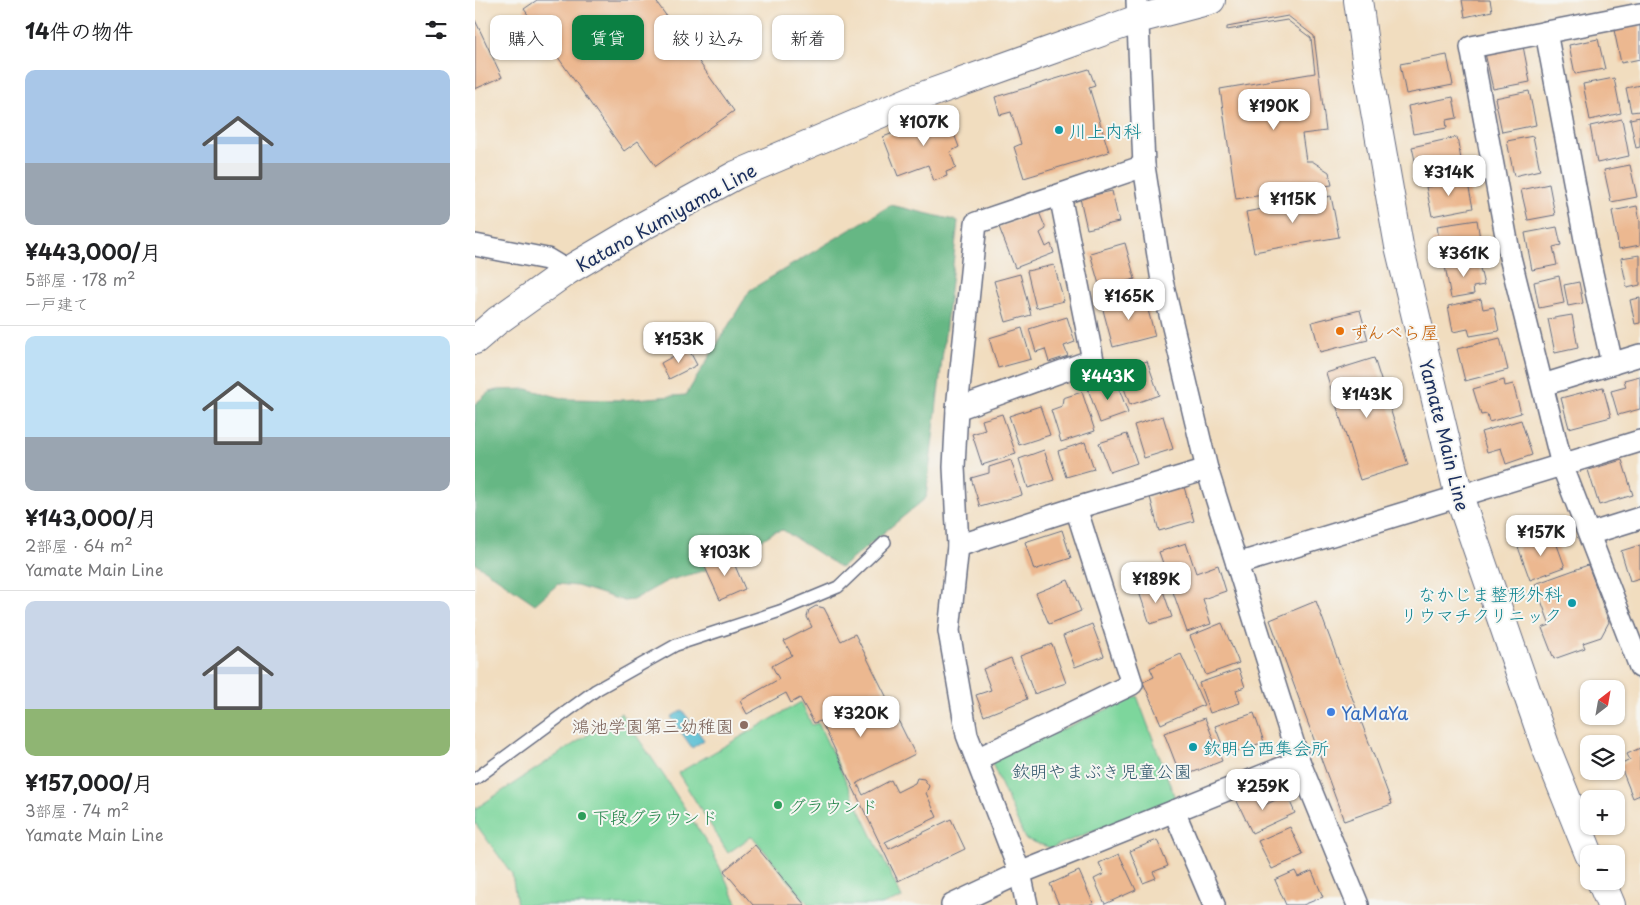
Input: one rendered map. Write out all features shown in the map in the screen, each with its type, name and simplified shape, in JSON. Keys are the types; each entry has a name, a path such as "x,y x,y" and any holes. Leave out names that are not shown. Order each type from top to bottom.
{"street":[{"name":"Katano Kumiyama Line","path":"475,340 497,321 567,271 643,226 736,175 917,98 1138,10 1211,0"},
{"name":"Yamate Main Line","path":"1358,0 1367,66 1399,246 1459,496 1545,745 1585,845"},
{"path":"1138,10 1144,166 1162,280 1207,469 1299,761 1358,905"},
{"path":"1640,14 1471,47 1510,257 1562,465 1640,667"},
{"path":"1546,32 1587,250 1612,364"},
{"path":"1027,905 1020,873 967,735 949,631 958,546 954,466 957,409 976,223 1144,166"},
{"path":"957,409 1093,360 1061,195"},
{"path":"475,245 547,259 567,271"},
{"path":"1543,385 1640,356"},
{"path":"1237,564 1640,441"},
{"path":"958,546 1075,508 1207,469"},
{"path":"977,759 1131,684 1075,508"},
{"path":"1589,534 1640,518"},
{"path":"952,905 1020,873 1299,761"},
{"path":"1174,811 1214,905"},
{"path":"1605,890 1611,905"}],"lane":[{"path":"475,779 596,690 676,645 780,611 838,587 885,542"}],"green space":[{"path":"891,205 958,221 926,498 841,568 783,530 774,532 724,565 667,581 633,600 624,601 577,586 558,584 535,604 475,563 475,404 489,392 498,390 527,389 566,399 623,400 686,395 750,290"},
{"name":"欽明やまぶき児童公園","path":"1137,696 1175,798 1051,848 1025,839 991,761"},
{"name":"グラウンド","path":"801,702 812,725 818,723 902,898 881,905 809,905 752,836 728,853 678,773"},
{"name":"下段グラウンド","path":"621,713 711,849 738,905 517,905 512,874 475,823 475,809"}],"water":[{"path":"682,710 704,740 692,748 671,717"}],"building":[{"path":"537,0 655,0 666,15 654,15 654,60 698,60 734,111 656,166 638,141 624,151 560,60 562,60 562,15 528,15 524,9"},
{"path":"1462,0 1490,0 1492,11 1465,17"},
{"path":"1288,16 1314,36 1326,131 1302,134 1306,161 1312,161 1329,172 1332,185 1236,199 1220,89 1315,73 1311,38 1287,20 1227,30 1227,27"},
{"path":"475,20 490,52 490,60 494,60 502,77 475,89"},
{"path":"1640,25 1640,59 1621,63 1614,30"},
{"path":"1598,39 1605,69 1575,74 1569,45"},
{"path":"1523,46 1530,82 1493,89 1485,53"},
{"path":"1447,55 1453,85 1406,94 1400,64"},
{"name":"川上内科","path":"1089,69 1095,85 1089,87 1109,152 1024,178 1014,147 1021,144 1011,112 1000,115 995,97"},
{"path":"1614,78 1621,113 1590,120 1583,84"},
{"path":"1640,85 1640,111 1631,112 1626,88"},
{"path":"1529,91 1536,125 1502,132 1495,98"},
{"path":"1453,97 1457,118 1446,120 1447,128 1413,134 1408,106"},
{"path":"946,113 959,147 950,152 956,168 946,172 947,176 934,181 928,165 898,176 883,137"},
{"path":"1640,117 1640,147 1636,148 1630,119"},
{"path":"1622,119 1629,156 1597,163 1590,126"},
{"path":"1533,136 1540,170 1514,176 1507,141"},
{"path":"1457,137 1462,165 1418,174 1412,147"},
{"path":"1630,165 1637,197 1611,202 1604,170"},
{"path":"1467,179 1473,208 1432,216 1426,187"},
{"path":"1549,184 1555,215 1528,220 1521,190"},
{"path":"1112,191 1119,222 1087,229 1080,198"},
{"path":"1331,196 1339,237 1254,252 1246,212"},
{"path":"1637,206 1640,221 1640,245 1619,249 1612,211"},
{"path":"1039,212 1046,229 1040,233 1046,247 1051,244 1054,253 1015,268 999,227"},
{"path":"1477,220 1483,257 1456,261 1454,249 1446,250 1447,259 1435,261 1432,240 1439,239 1437,226"},
{"path":"1557,227 1561,245 1553,247 1557,265 1532,270 1525,233"},
{"path":"1125,243 1135,279 1100,288 1090,253"},
{"path":"1640,255 1640,285 1627,288 1621,258"},
{"path":"1478,260 1484,285 1473,287 1474,294 1451,298 1445,266"},
{"path":"1054,265 1064,301 1036,308 1027,271"},
{"path":"1020,274 1031,315 1006,322 994,281"},
{"path":"1559,276 1564,303 1539,308 1534,282"},
{"path":"1579,282 1583,303 1568,306 1564,285"},
{"path":"1144,295 1155,336 1113,347 1102,306"},
{"path":"1640,298 1640,323 1635,324 1630,300"},
{"path":"1481,299 1483,309 1494,307 1499,331 1470,336 1468,329 1453,332 1448,306"},
{"name":"ずんべら屋","path":"1360,310 1368,340 1320,352 1312,322"},
{"path":"1572,315 1578,348 1555,353 1548,319"},
{"path":"1067,317 1075,342 1064,346 1068,356 1049,362 1045,349 1036,352 1029,329"},
{"path":"1022,328 1031,359 998,368 989,338"},
{"path":"1500,338 1508,370 1465,381 1457,349"},
{"path":"688,348 697,365 669,379 661,363"},
{"path":"1374,358 1408,465 1360,480 1326,373"},
{"path":"1147,361 1159,395 1130,405 1118,371"},
{"path":"1640,376 1640,409 1618,415 1611,391 1626,387 1624,380"},
{"path":"1116,380 1128,413 1100,423 1088,389"},
{"path":"1504,380 1505,386 1513,384 1521,413 1489,422 1487,414 1481,415 1473,389"},
{"path":"1603,387 1611,417 1569,428 1561,398"},
{"path":"1082,392 1095,431 1061,442 1051,410 1062,406 1063,398"},
{"path":"1040,406 1050,435 1019,445 1009,416"},
{"path":"1002,414 1016,454 982,465 972,434 985,430 982,420"},
{"path":"1163,416 1173,449 1144,458 1134,425"},
{"path":"1521,420 1532,455 1506,464 1501,448 1487,452 1481,432"},
{"path":"1127,434 1137,463 1110,472 1099,443"},
{"path":"1085,442 1094,469 1066,477 1058,451"},
{"path":"1044,450 1054,480 1028,488 1019,459"},
{"path":"1011,460 1022,495 980,507 971,478 989,473 989,467"},
{"path":"1622,460 1633,495 1599,505 1588,470"},
{"path":"1184,487 1194,521 1159,531 1150,497"},
{"path":"1062,530 1071,558 1034,570 1025,542"},
{"path":"1553,534 1565,567 1530,580 1518,547"},
{"path":"1186,543 1196,573 1218,565 1226,591 1203,599 1211,624 1187,632 1159,552"},
{"path":"1640,545 1640,578 1630,581 1621,551"},
{"path":"730,554 745,589 720,600 704,565"},
{"name":"なかじま整形外科 リウマチクリニック","path":"1588,565 1609,622 1601,637 1583,643 1585,648 1554,659 1542,628 1550,625 1535,584"},
{"path":"1068,580 1081,611 1049,624 1036,593"},
{"path":"1161,585 1172,617 1150,624 1139,592"},
{"name":"YaMaYa","path":"1316,601 1392,804 1344,821 1270,620"},
{"path":"816,606 824,608 841,641 855,634 915,754 857,783 863,795 891,780 897,792 915,783 917,778 924,779 929,786 926,793 937,817 885,842 889,849 951,819 965,849 898,881 821,721 814,723 800,698 791,703 786,693 747,714 740,701 779,679 772,666 792,655 784,641 812,627 807,617 809,610"},
{"path":"1222,623 1239,663 1206,675 1190,636"},
{"path":"1092,624 1104,656 1075,667 1063,636"},
{"path":"1052,644 1066,683 1034,694 1020,656"},
{"path":"1181,654 1204,705 1161,724 1143,682 1154,677 1150,668"},
{"path":"1011,658 1027,699 984,716 976,695 991,690 983,669"},
{"path":"1239,669 1245,687 1236,690 1240,703 1210,713 1199,683"},
{"path":"1254,713 1264,742 1226,755 1215,726"},
{"name":"欽明台西集会所","path":"1205,718 1222,761 1181,777 1164,733"},
{"path":"1640,748 1640,795 1633,798 1625,778 1625,762 1630,760 1627,754"},
{"path":"1252,789 1260,807 1287,795 1295,813 1252,833 1235,797"},
{"path":"1290,827 1303,855 1272,869 1258,841"},
{"path":"1157,840 1168,866 1153,872 1156,878 1143,883 1130,851"},
{"path":"755,845 805,905 753,905 724,871"},
{"path":"1119,854 1136,890 1105,904 1094,879 1104,874 1099,863"},
{"path":"1079,871 1094,905 1059,905 1050,884"},
{"path":"1295,871 1298,877 1312,871 1323,897 1303,905 1286,905 1275,880"}],"place":[{"name":"川上内科","path":"1059,130"},
{"name":"ずんべら屋","path":"1340,331"},
{"name":"なかじま整形外科 リウマチクリニック","path":"1572,603"},
{"name":"YaMaYa","path":"1331,712"},
{"name":"鴻池学園第三幼稚園","path":"744,725"},
{"name":"欽明台西集会所","path":"1193,747"},
{"name":"グラウンド","path":"778,805"},
{"name":"下段グラウンド","path":"582,816"}]}
